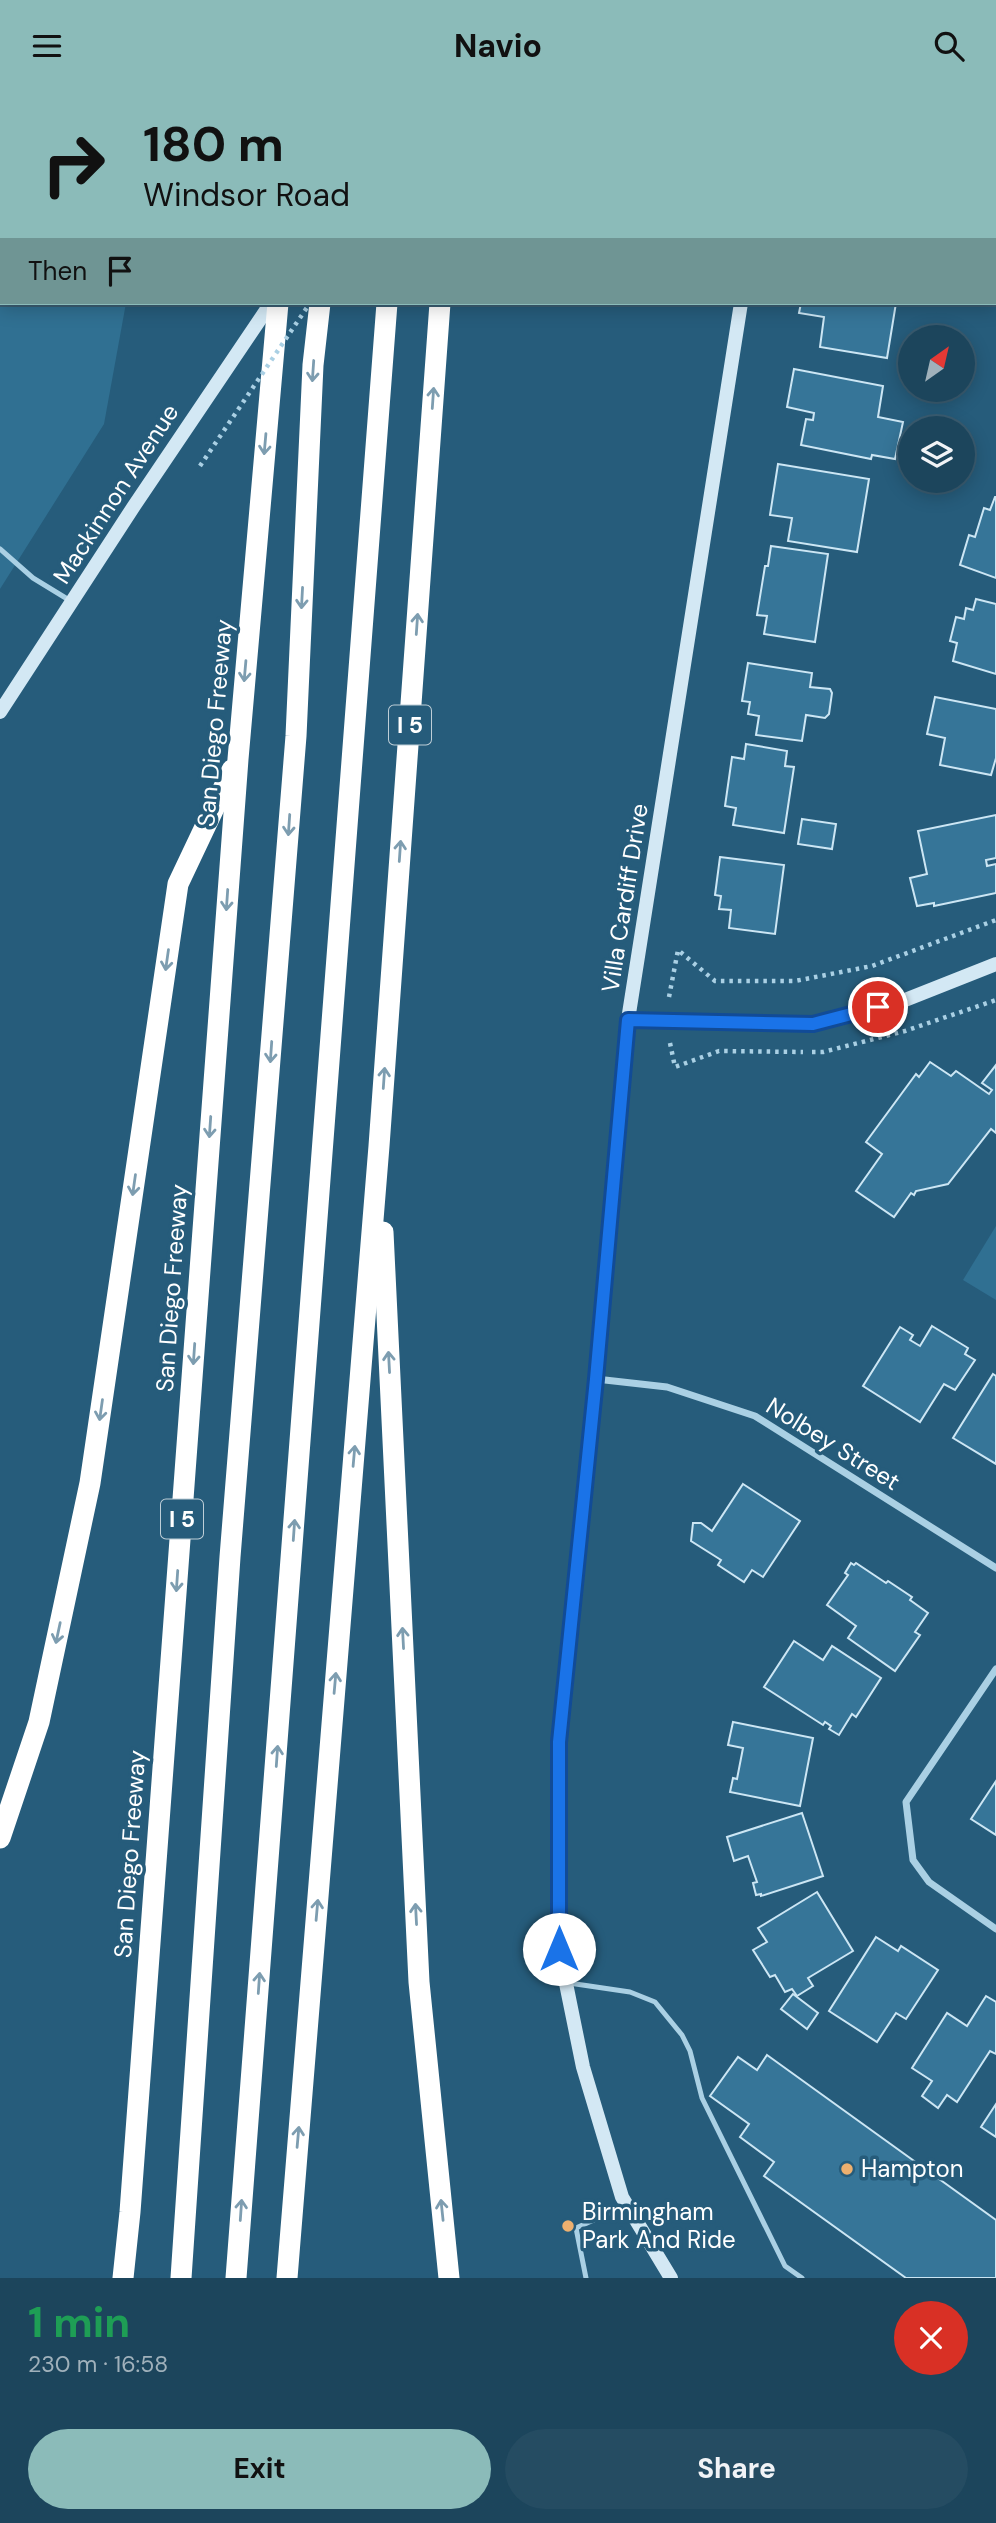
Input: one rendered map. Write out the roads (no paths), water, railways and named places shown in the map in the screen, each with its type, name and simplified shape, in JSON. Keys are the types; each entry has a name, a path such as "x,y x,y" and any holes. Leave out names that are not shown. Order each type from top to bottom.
{"highway":[{"name":"San Diego Freeway","path":"123,2278 238,759 278,305"},
{"path":"181,2278 229,1571 296,736 313,365 320,305"},
{"path":"236,2278 387,305"},
{"name":"I 5","path":"287,2278 379,1146 440,305"},
{"path":"0,1839 39,1722 90,1483 178,884 238,759"},
{"path":"379,1146 419,1982 449,2278"}],"street":[{"name":"Mackinnon Avenue","path":"0,712 270,305"},
{"name":"Villa Cardiff Drive","path":"671,2278 622,2197 583,2067 559,1949 559,1742 596,1379 628,1020 741,305"},
{"path":"628,1020 813,1024 900,1002 996,964"},
{"name":"Nolbey Street","path":"596,1379 667,1387 755,1416 996,1568"},
{"path":"996,1669 906,1802 912,1860 929,1882 996,1929"}],"lane":[{"path":"0,548 40,583 72,602"},
{"path":"566,1983 630,1992 655,2002 682,2035 690,2051 702,2098 767,2230 785,2266 802,2278"},
{"path":"586,2278 576,2228 627,2205"}],"place":[{"name":"Hampton","path":"847,2169"},
{"name":"Birmingham Park And Ride","path":"568,2226"}]}
